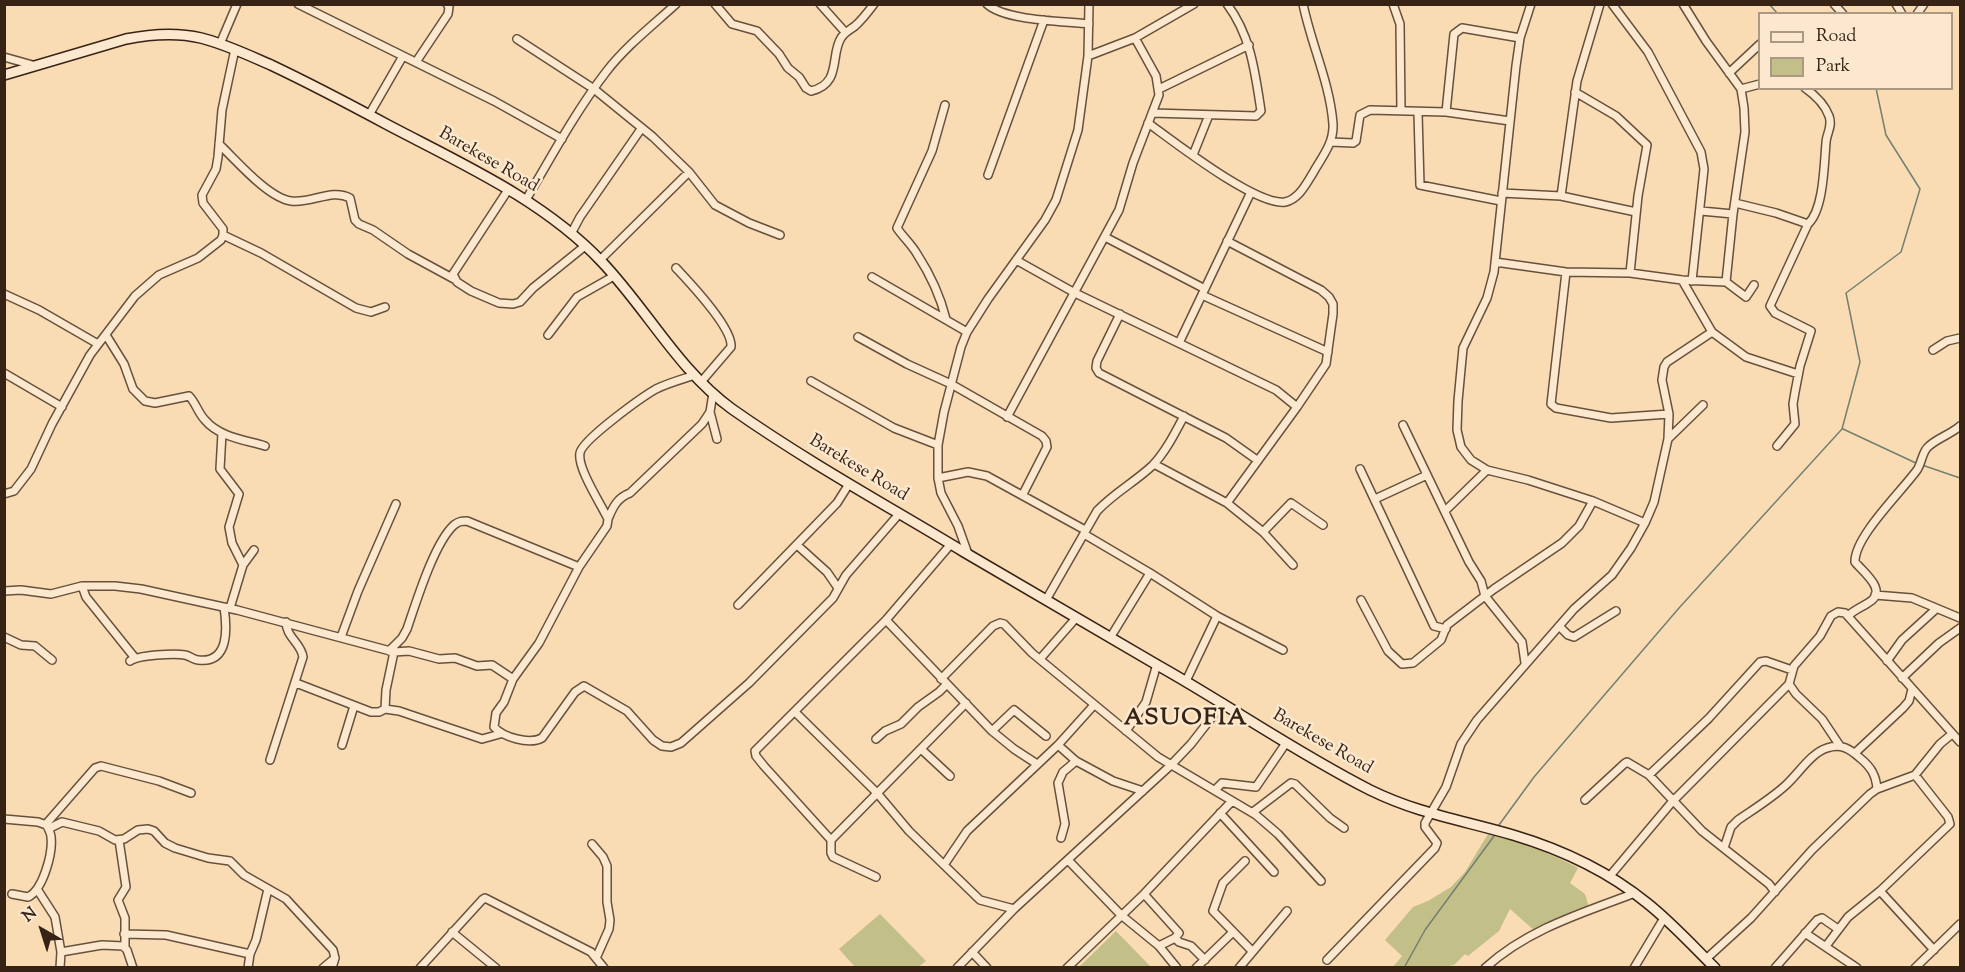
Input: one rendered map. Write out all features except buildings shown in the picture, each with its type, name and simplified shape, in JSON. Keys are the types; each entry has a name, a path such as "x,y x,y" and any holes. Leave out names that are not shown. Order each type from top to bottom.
{"main road":[{"name":"Barekese Road","path":"4,75 118,41 146,35 189,35 235,49 321,88 526,200 571,234 600,260 713,393 727,405 849,484 1223,703 1286,744 1373,791 1430,814 1534,843 1576,860 1609,878 1635,893 1715,968"}],"street":[{"path":"220,44 237,4"},
{"path":"298,4 514,111 562,139"},
{"path":"416,62 448,14 447,4"},
{"path":"526,200 562,139 607,71 631,44 676,4"},
{"path":"715,4 732,24 756,31 811,91 821,88 831,75 835,66 839,41 845,32 856,25 874,4"},
{"path":"820,4 845,32"},
{"path":"987,4 998,12 1044,20 1089,24"},
{"path":"968,554 958,526 941,493 938,478 939,445 951,384 967,332 1045,220 1056,200 1078,130 1088,56 1089,4"},
{"path":"1088,56 1135,38 1194,4"},
{"path":"1152,113 1256,116 1260,114 1249,45 1237,18 1227,4"},
{"path":"1148,123 1251,192 1277,202 1294,198 1304,188 1332,142 1333,124 1303,4"},
{"path":"1393,4 1400,24 1401,111"},
{"path":"1531,4 1520,38 1495,262 1487,298 1463,348 1457,430 1461,447 1471,460 1487,470 1528,480 1593,501 1645,523"},
{"path":"1561,196 1575,92 1600,4"},
{"path":"1683,4 1741,89 1746,119 1726,282"},
{"path":"1613,5 1648,52 1701,152 1704,169 1692,280"},
{"path":"988,175 1044,20"},
{"path":"1446,112 1454,34 1457,31 1462,28 1520,38"},
{"path":"1008,417 1119,210 1133,162 1152,113 1159,89 1156,76 1135,38"},
{"path":"517,39 594,89 666,147 715,205 748,223 780,235"},
{"path":"1159,89 1249,45"},
{"path":"1729,73 1758,46"},
{"path":"4,494 14,492 31,469 90,355 135,296 159,275 198,258 223,235 223,230 203,203 202,195 216,169 222,110 235,49"},
{"path":"369,115 403,56"},
{"path":"4,57 36,66"},
{"path":"1741,89 1758,85"},
{"path":"1777,446 1795,424 1793,404 1798,374 1811,331 1774,313 1770,306 1808,224 1815,214 1825,161 1826,140 1831,122 1824,107 1807,90"},
{"path":"1575,92 1616,116 1647,146 1636,212 1630,273"},
{"path":"945,105 932,151 897,228 907,238 929,274 941,301 945,319"},
{"path":"1332,142 1353,143 1356,141 1360,115 1370,110 1446,112 1510,121"},
{"path":"1418,113 1420,185 1502,197 1561,196 1636,212"},
{"path":"1193,155 1209,115"},
{"path":"571,234 641,129"},
{"path":"219,144 270,192 284,200 303,202 344,194 350,198 358,224 373,230 408,254 471,291 499,303 520,302 532,288 585,246"},
{"path":"600,260 689,172"},
{"path":"454,279 453,274 508,190"},
{"path":"1179,343 1251,192"},
{"path":"1735,203 1808,224"},
{"path":"1701,211 1733,214"},
{"path":"223,235 261,253 356,308 371,312 385,307"},
{"path":"1105,237 1203,292 1328,352"},
{"path":"1227,241 1321,290 1333,304 1326,364 1227,503"},
{"path":"1017,260 1075,293 1276,390 1297,407"},
{"path":"1495,262 1566,272 1630,273 1682,280 1726,282 1746,297 1754,285"},
{"path":"608,519 580,464 580,452 584,443 657,388 698,378 730,347 731,340 713,311 676,268"},
{"path":"1566,272 1551,404 1556,408 1611,418 1669,414"},
{"path":"549,335 577,297 614,276"},
{"path":"872,277 967,332"},
{"path":"1682,280 1712,332 1746,357 1798,374"},
{"path":"4,294 39,310 99,344"},
{"path":"1120,314 1097,361 1096,368 1106,378 1226,438 1257,460"},
{"path":"1327,960 1436,849 1437,843 1425,827 1446,787 1461,744 1477,720 1526,663 1574,609 1612,575 1631,548 1654,502 1668,439 1669,414 1662,380 1664,367 1667,362 1712,332"},
{"path":"106,335 121,357 133,390 145,401 155,403 189,396 204,419 222,433 265,446"},
{"path":"858,337 907,364 951,384 1042,436 1047,447 1023,494"},
{"path":"1934,350 1947,341 1960,338"},
{"path":"4,373 62,407"},
{"path":"812,381 894,428 939,445"},
{"path":"713,393 710,412 717,439"},
{"path":"1668,439 1702,405"},
{"path":"500,734 495,727 496,713 504,702 513,679 539,643 579,567 606,526 620,497 630,493 680,447 710,412"},
{"path":"1046,600 1097,511 1108,499 1154,464 1184,416"},
{"path":"1403,425 1469,562 1481,581 1485,596 1518,635 1524,649 1526,663"},
{"path":"1848,616 1871,601 1875,595 1875,584 1854,560 1862,539 1917,470 1928,446 1960,426"},
{"path":"222,433 219,469 239,494 229,527 232,543 243,565"},
{"path":"1154,464 1227,503 1263,532 1293,565"},
{"path":"1360,469 1434,626 1446,629"},
{"path":"1444,511 1487,470"},
{"path":"938,478 959,473 977,473 987,476 1023,494 1217,616 1283,650"},
{"path":"1374,499 1427,475"},
{"path":"738,605 837,503 849,484"},
{"path":"1361,600 1388,651 1402,664 1413,663 1441,640 1448,625 1485,596 1562,543 1579,526 1593,501"},
{"path":"1263,532 1291,503 1323,525"},
{"path":"341,637 358,591 396,504"},
{"path":"296,683 371,712 385,709 399,711 482,739 500,734 533,741 542,738 575,692 584,686 627,711 653,740 662,746 671,747 681,743 749,683 833,598 846,575 899,514"},
{"path":"385,709 391,651 407,629 438,548 453,526 460,521 467,521 579,567"},
{"path":"876,877 833,857 831,840 756,756 755,750 886,620 951,544"},
{"path":"797,545 827,572 838,588"},
{"path":"82,586 86,597 131,651 132,659 184,655 200,660 215,656 223,648 226,639 227,608 243,565 254,550"},
{"path":"1110,638 1150,573"},
{"path":"4,591 21,590 51,594 82,586 141,589 285,622 391,651 409,651 439,659 455,658 477,666 492,665 513,679"},
{"path":"1875,595 1912,598 1960,618"},
{"path":"1887,661 1902,640 1936,609"},
{"path":"1559,627 1574,637 1616,611"},
{"path":"1609,878 1672,802 1789,684 1792,670 1820,636 1831,616 1842,611 1960,742"},
{"path":"1186,681 1217,616"},
{"path":"1040,659 1077,618"},
{"path":"886,620 992,731 1037,764"},
{"path":"270,760 303,657 302,650 288,633 285,622"},
{"path":"876,739 885,731 901,724 918,707 939,692 944,682 993,626 1000,622 1094,705 1171,765 1253,812 1278,834 1321,881"},
{"path":"1902,678 1939,643 1960,628"},
{"path":"4,637 21,645 38,647 52,660"},
{"path":"1649,776 1709,718 1756,665 1766,661 1792,670"},
{"path":"1126,731 1146,702 1157,664"},
{"path":"1789,684 1822,719 1840,746"},
{"path":"1855,753 1903,708 1909,701 1912,689"},
{"path":"831,840 966,703"},
{"path":"957,968 1014,909 1171,765 1223,703"},
{"path":"944,865 967,831 1058,745 1094,705"},
{"path":"342,746 354,706"},
{"path":"992,731 1014,710 1046,736"},
{"path":"795,712 877,793 909,831 980,900 1014,909"},
{"path":"1706,959 1751,918 1822,840 1877,789 1915,775 1940,744 1952,734"},
{"path":"1215,790 1222,783 1256,787 1286,744"},
{"path":"1058,745 1076,761 1113,781 1143,791"},
{"path":"1724,848 1731,827 1738,820 1785,786 1819,752 1826,748 1847,747 1855,753 1874,772 1877,789"},
{"path":"921,749 950,776"},
{"path":"1061,838 1065,824 1058,783 1063,772 1076,761"},
{"path":"1585,800 1628,762 1649,776 1702,831 1769,884 1775,892"},
{"path":"46,824 89,773 101,766 159,781 191,793"},
{"path":"1826,946 1856,910 1880,891 1950,824 1948,817 1915,775"},
{"path":"1253,812 1291,783 1295,784 1330,818 1344,828"},
{"path":"1068,968 1144,894 1232,801"},
{"path":"1220,813 1274,872"},
{"path":"4,819 46,824 52,827 62,822 99,831 113,840 126,838 138,830 152,830 165,843 176,848 208,858 230,861 244,875 278,893 293,906 333,950 335,958 332,968"},
{"path":"12,894 28,897 38,890 51,850 52,836 46,824"},
{"path":"119,840 126,887 118,900 125,918 125,948 133,968"},
{"path":"592,844 607,866 607,902 610,920 609,929 597,956"},
{"path":"1068,860 1121,915 1159,945 1177,968"},
{"path":"1245,861 1223,883 1214,907 1215,915 1252,951"},
{"path":"248,968 268,889"},
{"path":"38,890 54,917 61,952 60,968"},
{"path":"1880,891 1934,950"},
{"path":"1485,968 1513,946 1543,928 1635,893"},
{"path":"1144,894 1178,931 1175,938 1159,945"},
{"path":"420,968 485,898 585,948 597,956 604,968"},
{"path":"1239,968 1287,911"},
{"path":"1634,968 1664,918"},
{"path":"1775,968 1812,924 1822,918 1838,929"},
{"path":"1915,968 1960,924"},
{"path":"452,932 495,968"},
{"path":"1196,968 1233,932"},
{"path":"1805,933 1857,968"},
{"path":"124,934 166,935 250,954"},
{"path":"1175,938 1191,946 1205,960"},
{"path":"61,952 102,945 118,945 125,948"},
{"path":"972,952 987,968"},
{"path":"323,968 335,958"}],"green space":[{"path":"1488,834 1534,848 1578,868 1570,883 1585,894 1589,908 1535,931 1510,909 1499,931 1468,956 1465,954 1454,965 1393,967 1402,956 1385,940 1413,907 1451,887 1465,872"},
{"path":"880,914 926,961 918,967 855,967 839,949"},
{"path":"1116,931 1150,966 1079,967"}],"waterway":[{"path":"1769,4 1776,12"},
{"path":"1499,825 1534,777 1679,608 1842,429 1860,362 1846,293 1901,252 1920,189 1886,135 1876,90"},
{"path":"1843,429 1918,464"},
{"path":"1922,465 1960,478"},
{"path":"1404,968 1425,930 1494,836"}],"district":[{"name":"ASUOFIA","path":"1186,720"}]}
